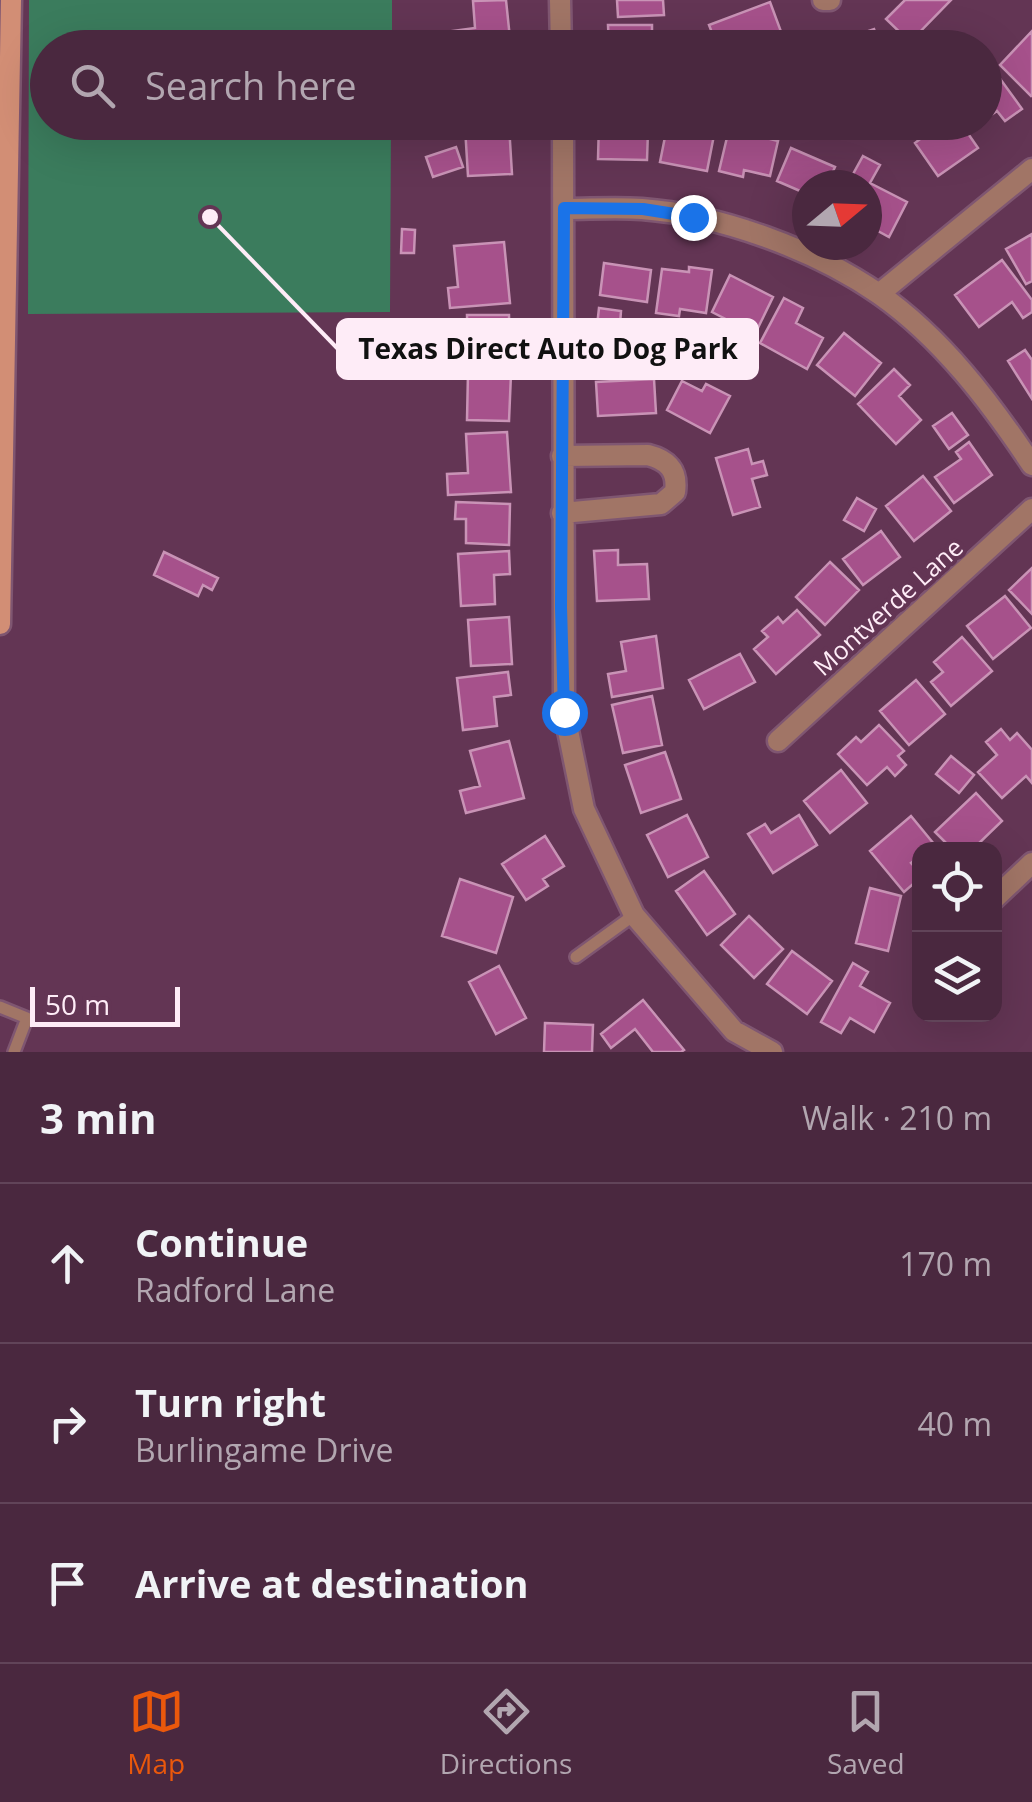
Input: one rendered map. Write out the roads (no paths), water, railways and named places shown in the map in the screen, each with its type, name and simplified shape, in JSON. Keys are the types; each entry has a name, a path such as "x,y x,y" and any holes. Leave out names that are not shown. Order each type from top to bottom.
{"street":[{"path":"0,624 5,31 12,0"},
{"path":"560,0 561,30"},
{"path":"563,140 564,712 584,809 634,916 734,1030 772,1052"},
{"path":"878,294 1032,169"},
{"path":"564,208 643,209 741,229 792,248 878,294 934,341 970,381 1032,465"},
{"path":"562,456 648,455 661,458 672,468 677,481 675,492 661,504 562,513"},
{"name":"Montverde Lane","path":"778,741 1032,510"},
{"path":"1002,891 1032,863"}],"lane":[{"path":"576,957 634,916"},
{"path":"0,1007 27,1018 14,1052"}],"place":[{"name":"Texas Direct Auto Dog Park","path":"210,217"}]}
